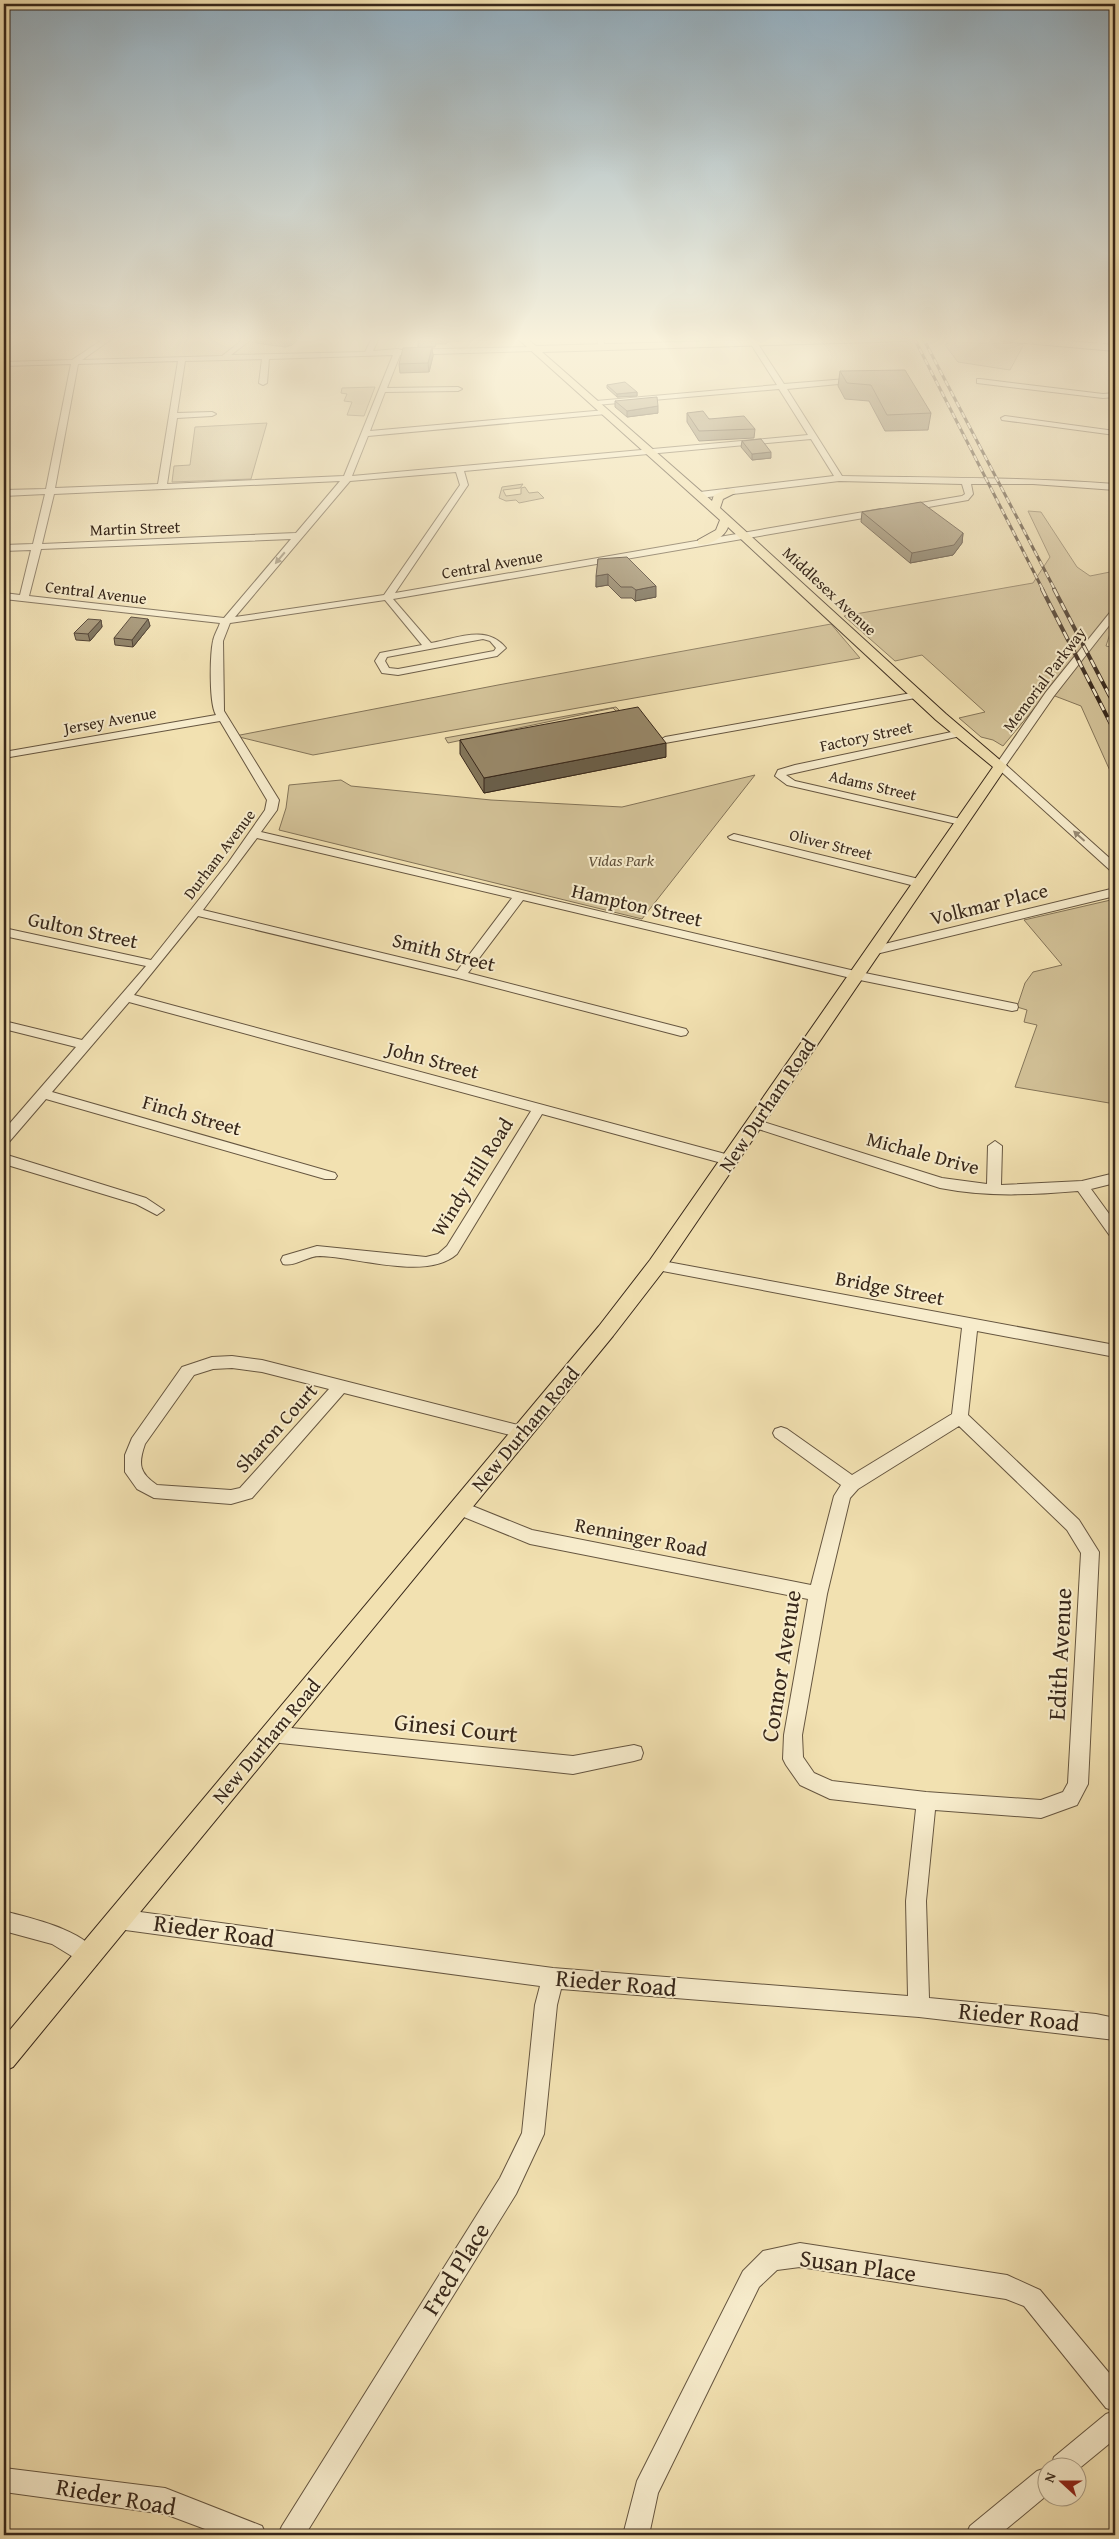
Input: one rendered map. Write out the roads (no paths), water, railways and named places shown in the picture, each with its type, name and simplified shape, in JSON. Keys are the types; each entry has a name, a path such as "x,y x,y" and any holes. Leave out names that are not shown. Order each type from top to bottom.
{"main road":[{"name":"Middlesex Avenue","path":"656,456 726,518 917,695 1000,766"},
{"path":"715,508 718,497 731,491"},
{"path":"702,542 721,532 726,518"},
{"name":"New Durham Road","path":"4,2058 606,1331 657,1265 1000,766"}],"street":[{"path":"24,599 38,546 56,456"},
{"path":"162,486 167,456"},
{"name":"Durham Avenue","path":"4,1138 44,1094 154,964 256,834 271,810 273,800 257,768 222,717 218,706 218,640 226,621 348,479 357,456"},
{"path":"4,493 348,479 600,456"},
{"path":"824,456 839,478"},
{"path":"428,646 387,597 464,485 459,469"},
{"path":"700,495 839,478 966,482 1033,481 1115,487"},
{"name":"Central Avenue","path":"4,596 226,621 387,597 965,498 969,494 966,482"},
{"name":"Martin Street","path":"4,548 298,536"},
{"name":"Memorial Parkway","path":"1000,766 1050,694 1115,612"},
{"path":"483,636 494,639 501,648 496,653 398,672 386,671 380,661 384,655 428,646 483,636"},
{"path":"666,740 917,695"},
{"name":"Jersey Avenue","path":"4,755 222,717"},
{"name":"Factory Street","path":"780,776 782,772 790,769 961,733"},
{"name":"Middlesex Avenue","path":"1000,766 1115,869"},
{"name":"Adams Street","path":"780,776 791,783 961,822"},
{"name":"Hampton Street","path":"256,834 856,975 1012,1007"},
{"name":"Oliver Street","path":"734,837 919,883"},
{"name":"Volkmar Place","path":"872,951 1115,892"},
{"path":"460,975 519,897"},
{"name":"Smith Street","path":"196,912 460,975 682,1032"},
{"name":"Gulton Street","path":"4,932 154,964"},
{"name":"John Street","path":"126,997 538,1110 729,1160"},
{"path":"4,1025 86,1045"},
{"name":"Finch Street","path":"44,1094 330,1176"},
{"name":"Windy Hill Road","path":"288,1260 317,1251 426,1262 443,1258 452,1250 538,1110"},
{"name":"Michale Drive","path":"754,1123 940,1183 972,1189 1029,1190 1082,1186 1115,1178"},
{"path":"994,1190 995,1146"},
{"path":"4,1159 141,1201 157,1210"},
{"path":"1082,1186 1115,1232"},
{"name":"Bridge Street","path":"657,1265 1115,1351"},
{"path":"960,1417 970,1325"},
{"name":"Sharon Court","path":"341,1386 246,1493 230,1498 154,1491 143,1484 133,1472 134,1455 138,1442 188,1371 195,1368 232,1362 262,1366 341,1386 522,1432"},
{"name":"Connor Avenue","path":"926,1800 830,1790 806,1779 793,1759 793,1735 818,1594 836,1514 842,1496 852,1484 960,1417"},
{"name":"Edith Avenue","path":"926,1800 1041,1809 1070,1799 1078,1784 1090,1552 1073,1525 960,1417"},
{"path":"781,1433 852,1484"},
{"name":"Renninger Road","path":"460,1508 530,1536 818,1594"},
{"name":"Ginesi Court","path":"272,1734 573,1765 634,1753"},
{"path":"919,2007 916,1901 926,1800"},
{"name":"Rieder Road","path":"118,1919 553,1978 919,2007 1096,2025 1115,2029"},
{"path":"4,1921 57,1936 88,1956"},
{"name":"Fred Place","path":"291,2535 512,2177 533,2134 546,2005 553,1978"},
{"name":"Susan Place","path":"636,2535 646,2490 751,2279 770,2259 800,2255 1007,2288 1032,2298 1115,2399"},
{"path":"1075,2456 1115,2423"},
{"name":"Rieder Road","path":"4,2480 165,2501 253,2535"},
{"path":"979,2535 1036,2488"}],"railway":[{"path":"975,456 1043,590"},
{"path":"985,456 1055,590"},
{"path":"1042,589 1115,732"},
{"path":"1054,589 1115,706"}],"park label":[{"name":"Vidas Park","path":"621,860"}]}
